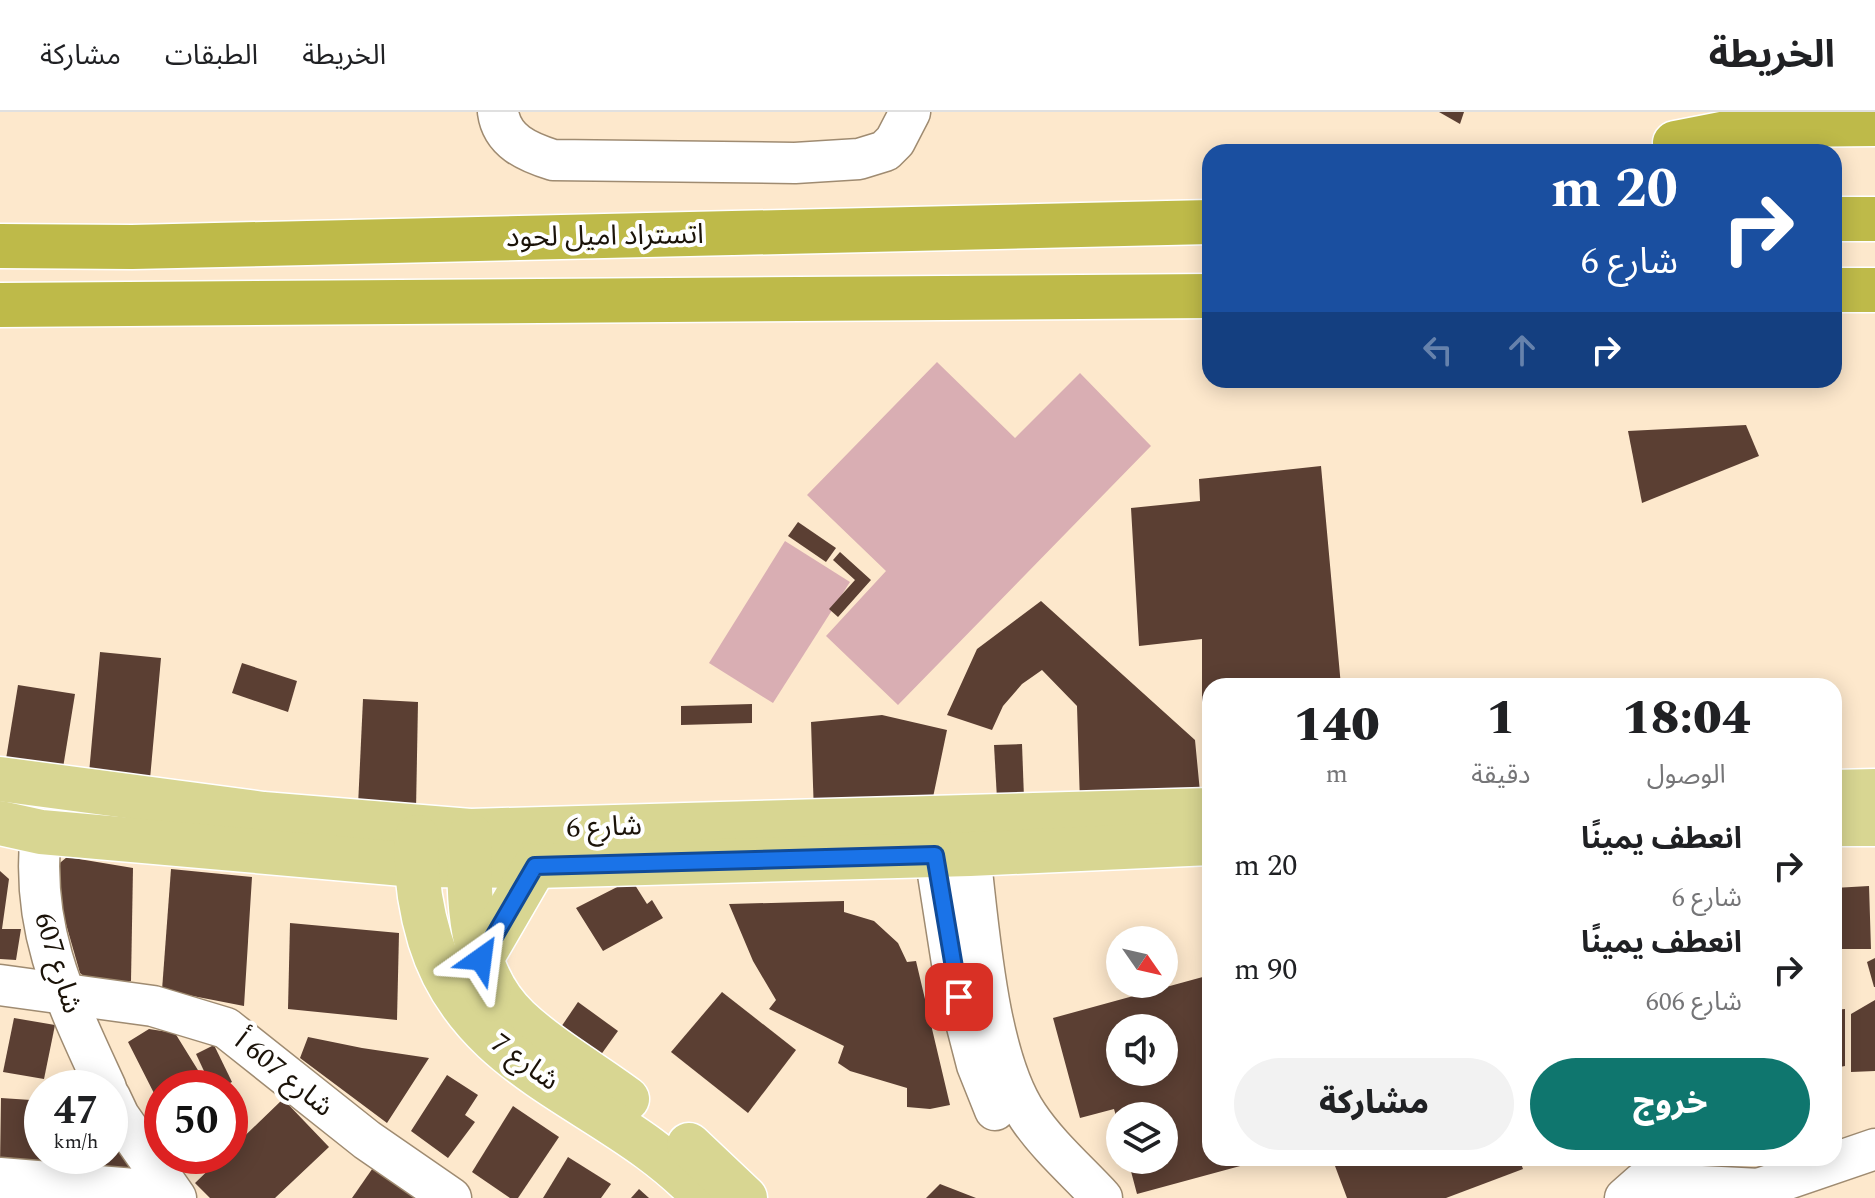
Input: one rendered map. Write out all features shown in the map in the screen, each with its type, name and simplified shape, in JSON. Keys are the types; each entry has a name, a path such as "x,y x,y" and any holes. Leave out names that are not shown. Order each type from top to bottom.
{"highway":[{"path":"1673,144 1709,112"},
{"path":"1685,144 1768,125 1875,124"},
{"path":"1842,219 1875,219"},
{"name":"اتستراد اميل لحود","path":"0,246 164,246 1202,222"},
{"path":"1842,290 1875,290"},
{"path":"0,305 1202,296"}],"main road":[{"name":"شارع 6","path":"0,779 263,814 416,846"},
{"path":"1842,792 1875,791"},
{"name":"شارع 6","path":"21,828 469,847 1202,810"},
{"path":"1842,824 1875,824"},
{"name":"شارع 6","path":"469,847 535,866 1202,843"},
{"name":"شارع 7","path":"416,846 425,925 439,969 471,1020 507,1054 652,1151 688,1179 705,1198"},
{"name":"شارع 7","path":"469,847 470,915 481,959 493,984 518,1019 678,1135 745,1198"},
{"path":"481,959 535,866"}],"street":[{"path":"498,112 503,132 530,153 553,160 795,163 859,159 885,151 895,141 910,112"},
{"name":"شارع 607","path":"21,828 64,996 98,1070"},
{"path":"952,854 954,976 992,1105 1013,1138 1067,1198"},
{"path":"952,854 1014,1088 1028,1116 1102,1198"},
{"name":"شارع 607 أ","path":"0,985 153,1006 226,1028 367,1140 451,1198"},
{"path":"128,1129 174,1195"},
{"path":"1842,1160 1875,1149"},
{"path":"1625,1198 1642,1183 1746,1193 1825,1166"},
{"path":"0,1178 174,1195"}],"shaded area":[{"path":"937,362 1015,438 1080,373 1151,446 898,705 826,636 886,571 807,495"},
{"path":"785,541 850,582 773,703 709,663"}],"building":[{"path":"1439,112 1464,112 1460,124"},
{"path":"1746,425 1759,456 1642,503 1628,431"},
{"path":"1321,466 1340,678 1202,678 1202,639 1139,646 1131,508 1200,501 1199,479"},
{"path":"798,522 836,548 826,562 788,536"},
{"path":"840,552 871,580 838,617 829,609 855,580 833,560"},
{"path":"1041,601 1195,740 1200,792 1080,803 1077,706 1042,670 1022,684 1003,706 992,730 947,715 977,649"},
{"path":"100,652 161,658 150,779 89,773"},
{"path":"242,663 297,681 288,712 232,693"},
{"path":"18,685 75,694 63,768 6,759"},
{"path":"363,699 418,702 416,810 358,806"},
{"path":"752,704 752,723 681,725 681,706"},
{"path":"882,715 947,730 931,807 814,815 811,722"},
{"path":"1022,744 1024,798 997,799 994,745"},
{"path":"67,857 133,868 131,981 91,982 80,973 54,882 55,867"},
{"path":"171,869 252,877 244,1006 162,990"},
{"path":"0,871 9,879 2,929 21,929 16,960 0,959"},
{"path":"623,884 635,885 647,904 652,900 663,918 603,951 576,908"},
{"path":"1869,886 1871,949 1842,949 1842,888"},
{"path":"844,901 844,912 874,921 898,943 907,962 916,961 950,1105 930,1109 907,1107 907,1088 850,1071 838,1063 844,1046 769,1009 776,1000 753,961 729,904"},
{"path":"290,923 399,933 397,1020 288,1009"},
{"path":"1875,958 1875,987 1874,987 1867,962"},
{"path":"1202,977 1202,1166 1240,1166 1137,1194 1132,1174 1178,1174 1178,1102 1106,1102 1106,1111 1080,1118 1053,1018 1126,998 1178,998 1178,984"},
{"path":"722,992 796,1050 748,1113 671,1052"},
{"path":"1875,1000 1875,1071 1851,1072 1851,1014"},
{"path":"578,1002 618,1031 600,1056 559,1030"},
{"path":"1842,1009 1845,1009 1845,1066 1842,1067"},
{"path":"14,1018 55,1025 46,1070 24,1070 24,1076 3,1072"},
{"path":"149,1029 175,1033 198,1070 144,1070 144,1074 128,1042"},
{"path":"308,1037 429,1058 387,1123 300,1058"},
{"path":"214,1045 226,1070 204,1070 196,1054"},
{"path":"447,1075 478,1095 465,1115 475,1122 448,1158 411,1131"},
{"path":"1,1098 24,1100 24,1169 0,1165"},
{"path":"283,1099 329,1147 275,1198 210,1198 195,1183 204,1174 248,1174 248,1133"},
{"path":"513,1106 559,1137 518,1198 510,1198 472,1172"},
{"path":"568,1157 611,1184 601,1198 543,1198"},
{"path":"377,1162 420,1191 415,1198 352,1198"},
{"path":"1335,1166 1522,1166 1523,1169 1446,1198 1347,1198"},
{"path":"940,1184 976,1198 926,1198"},
{"path":"639,1189 649,1198 631,1198"}],"route":[{"path":"481,959 535,866 935,855 947,942 959,997"}]}
